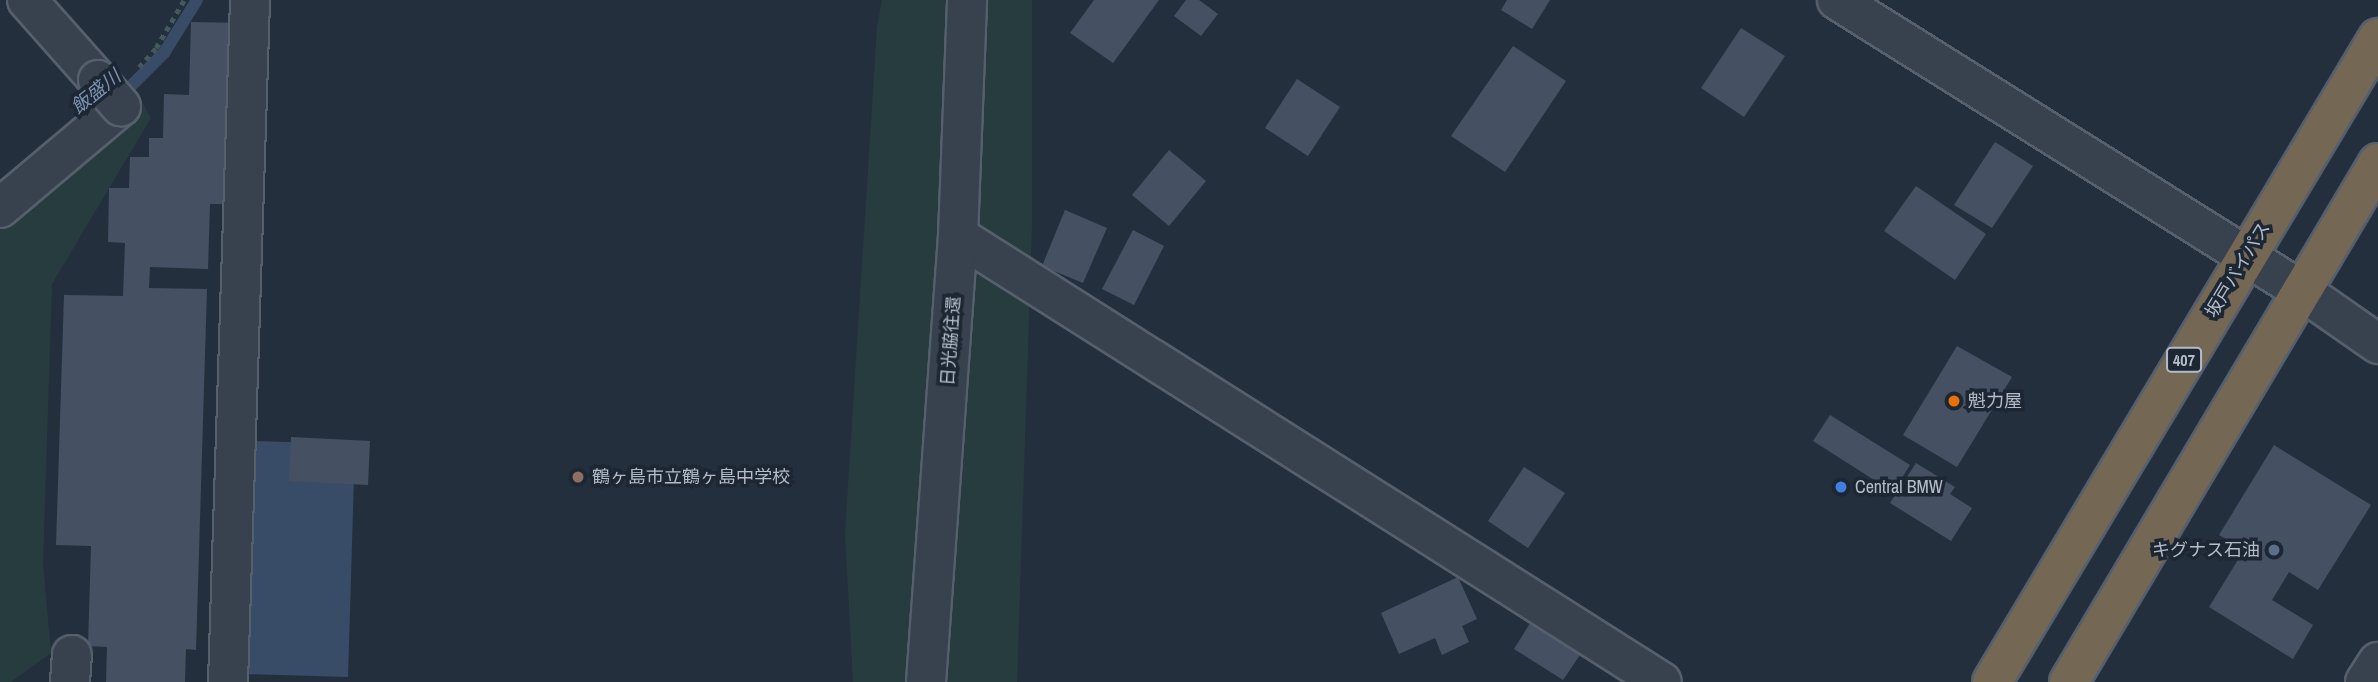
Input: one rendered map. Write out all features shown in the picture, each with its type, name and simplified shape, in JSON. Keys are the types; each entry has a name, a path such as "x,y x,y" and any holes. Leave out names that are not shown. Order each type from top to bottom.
{"highway":[{"name":"坂戸バイパス","path":"1992,682 2378,38"},
{"path":"2069,682 2305,293 2378,163"}],"street":[{"path":"0,208 110,93 27,0"},
{"path":"228,682 250,0"},
{"name":"日光脇往還","path":"926,682 958,236 967,0"},
{"path":"1837,0 2305,293 2378,344"},
{"path":"958,236 1662,682"},
{"path":"2365,682 2378,662"}],"path":[{"path":"144,62 184,0"}],"green space":[{"path":"882,0 1032,0 1032,226 1017,682 853,682 845,533 877,27"},
{"path":"140,98 151,118 52,284 43,563 51,653 11,682 0,682 0,217"}],"water":[{"path":"250,441 355,444 348,677 242,674"}],"building":[{"path":"1094,0 1159,0 1113,63 1070,33"},
{"path":"1186,0 1199,0 1218,14 1201,36 1174,16"},
{"path":"1507,0 1550,0 1532,29 1501,10"},
{"path":"191,22 243,23 237,204 210,204 208,269 150,267 149,288 207,289 196,650 186,649 185,682 106,682 107,647 88,646 91,546 56,545 64,295 123,296 125,243 108,242 109,188 129,188 130,157 149,157 149,138 163,138 164,94 189,95"},
{"path":"1741,28 1785,56 1744,117 1701,88"},
{"path":"1513,46 1566,81 1505,172 1451,136"},
{"path":"1297,79 1340,107 1308,156 1265,128"},
{"path":"1995,142 2033,166 1992,228 1954,205"},
{"path":"1169,150 1206,181 1169,226 1132,195"},
{"path":"1916,186 1986,234 1955,280 1884,231"},
{"path":"1065,210 1107,228 1083,283 1042,266"},
{"path":"1133,230 1164,246 1134,305 1102,289"},
{"path":"1957,346 2012,377 1957,467 1903,435"},
{"path":"1830,415 1910,465 1893,492 1813,441"},
{"path":"291,437 370,441 368,485 289,481"},
{"path":"2274,445 2371,505 2318,590 2289,572 2272,600 2313,625 2293,659 2209,607 2244,550 2219,535"},
{"path":"1916,463 1955,487 1950,494 1972,508 1951,541 1890,503"},
{"path":"1524,467 1565,493 1528,548 1488,521"},
{"path":"1458,577 1477,619 1462,626 1469,642 1442,655 1435,638 1399,654 1381,613"},
{"path":"1532,620 1582,652 1563,680 1514,649"}],"waterway":[{"name":"飯盛川","path":"119,98 164,53 197,0"}],"place":[{"name":"魁力屋","path":"1954,401"},
{"name":"鶴ヶ島市立鶴ヶ島中学校","path":"578,477"},
{"name":"Central BMW","path":"1841,487"},
{"name":"キグナス石油","path":"2274,550"}]}
